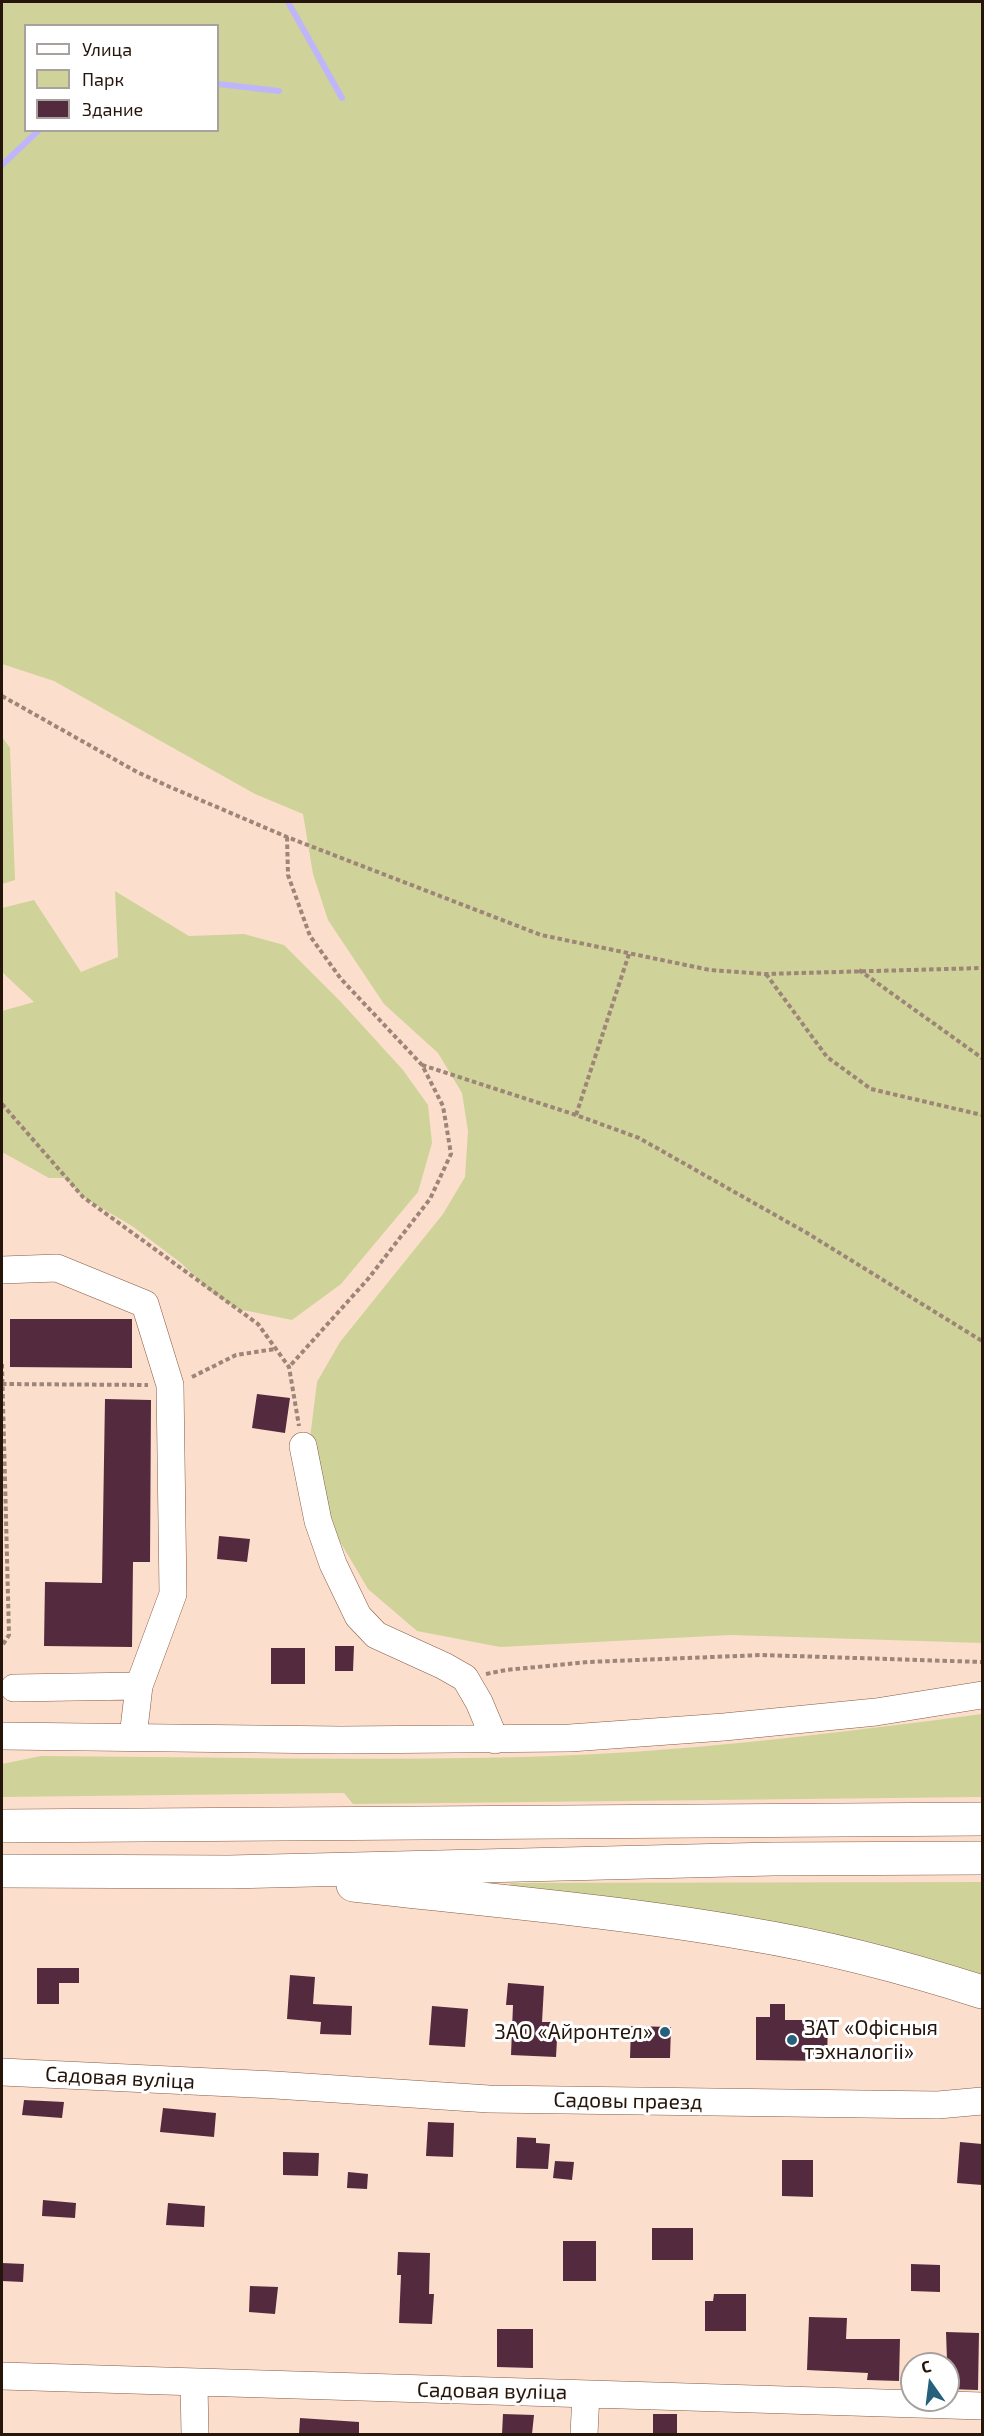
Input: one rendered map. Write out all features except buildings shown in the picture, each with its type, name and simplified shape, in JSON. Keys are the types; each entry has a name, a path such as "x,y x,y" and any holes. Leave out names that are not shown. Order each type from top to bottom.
{"highway":[{"path":"2,1826 982,1819"},
{"path":"2,1871 229,1872 714,1860 982,1858"},
{"path":"229,1872 626,1915 751,1934 855,1957 982,1992"}],"street":[{"path":"2,1270 57,1268 146,1304 170,1385 173,1593 139,1686 133,1737"},
{"path":"303,1446 322,1531 333,1564 358,1616 376,1635 465,1678 479,1702 495,1740"},
{"path":"14,1688 139,1686"},
{"path":"2,1736 495,1740 570,1738 724,1728 876,1712 982,1695"},
{"name":"Садовая вуліца","path":"2,2072 275,2085"},
{"name":"Садовы праезд","path":"275,2085 489,2099 938,2105 982,2101"},
{"name":"Садовая вуліца","path":"2,2376 194,2384 982,2406"},
{"path":"194,2384 195,2434"},
{"path":"584,2434 586,2394"}],"path":[{"path":"2,696 137,772 287,837 541,935 710,970 765,974 982,968"},
{"path":"287,837 288,875 310,936 341,979 422,1065 443,1107 451,1154 430,1199 368,1278 289,1367"},
{"path":"576,1114 630,954"},
{"path":"859,970 982,1058"},
{"path":"765,974 827,1057 871,1089 982,1115"},
{"path":"422,1065 576,1114 639,1138 807,1233 982,1341"},
{"path":"2,1104 82,1197 258,1324 289,1367 303,1446"},
{"path":"2,1384 178,1384 236,1355 275,1349"},
{"path":"2,1364 9,1635 2,1646"},
{"path":"465,1678 506,1670 588,1662 762,1655 982,1662"}],"green space":[{"path":"2,2 982,2 982,1643 731,1635 500,1647 417,1631 368,1589 332,1528 310,1438 317,1382 340,1342 443,1214 465,1177 468,1131 462,1093 438,1053 384,1004 328,920 313,874 303,814 255,794 54,681 2,664"},
{"path":"2,737 10,748 15,880 2,884"},
{"path":"115,891 189,936 244,934 284,945 340,1001 403,1070 428,1105 432,1143 418,1192 341,1284 292,1320 238,1309 211,1292 181,1263 132,1226 83,1197 65,1178 49,1178 2,1152 2,1011 34,1002 2,972 2,908 34,900 81,972 118,957"},
{"path":"982,1714 982,1797 353,1804 344,1793 2,1797 2,1764 41,1756 403,1759 582,1755 754,1742"},
{"path":"982,1882 982,1977 514,1890 509,1883"}],"waterway":[{"path":"288,2 342,98"},
{"path":"219,84 279,91"},
{"path":"2,165 37,132"}],"place":[{"name":"ЗАО «Айронтел»","path":"665,2032"},
{"name":"ЗАТ «Офісныя тэхналогіі»","path":"792,2040"}]}
